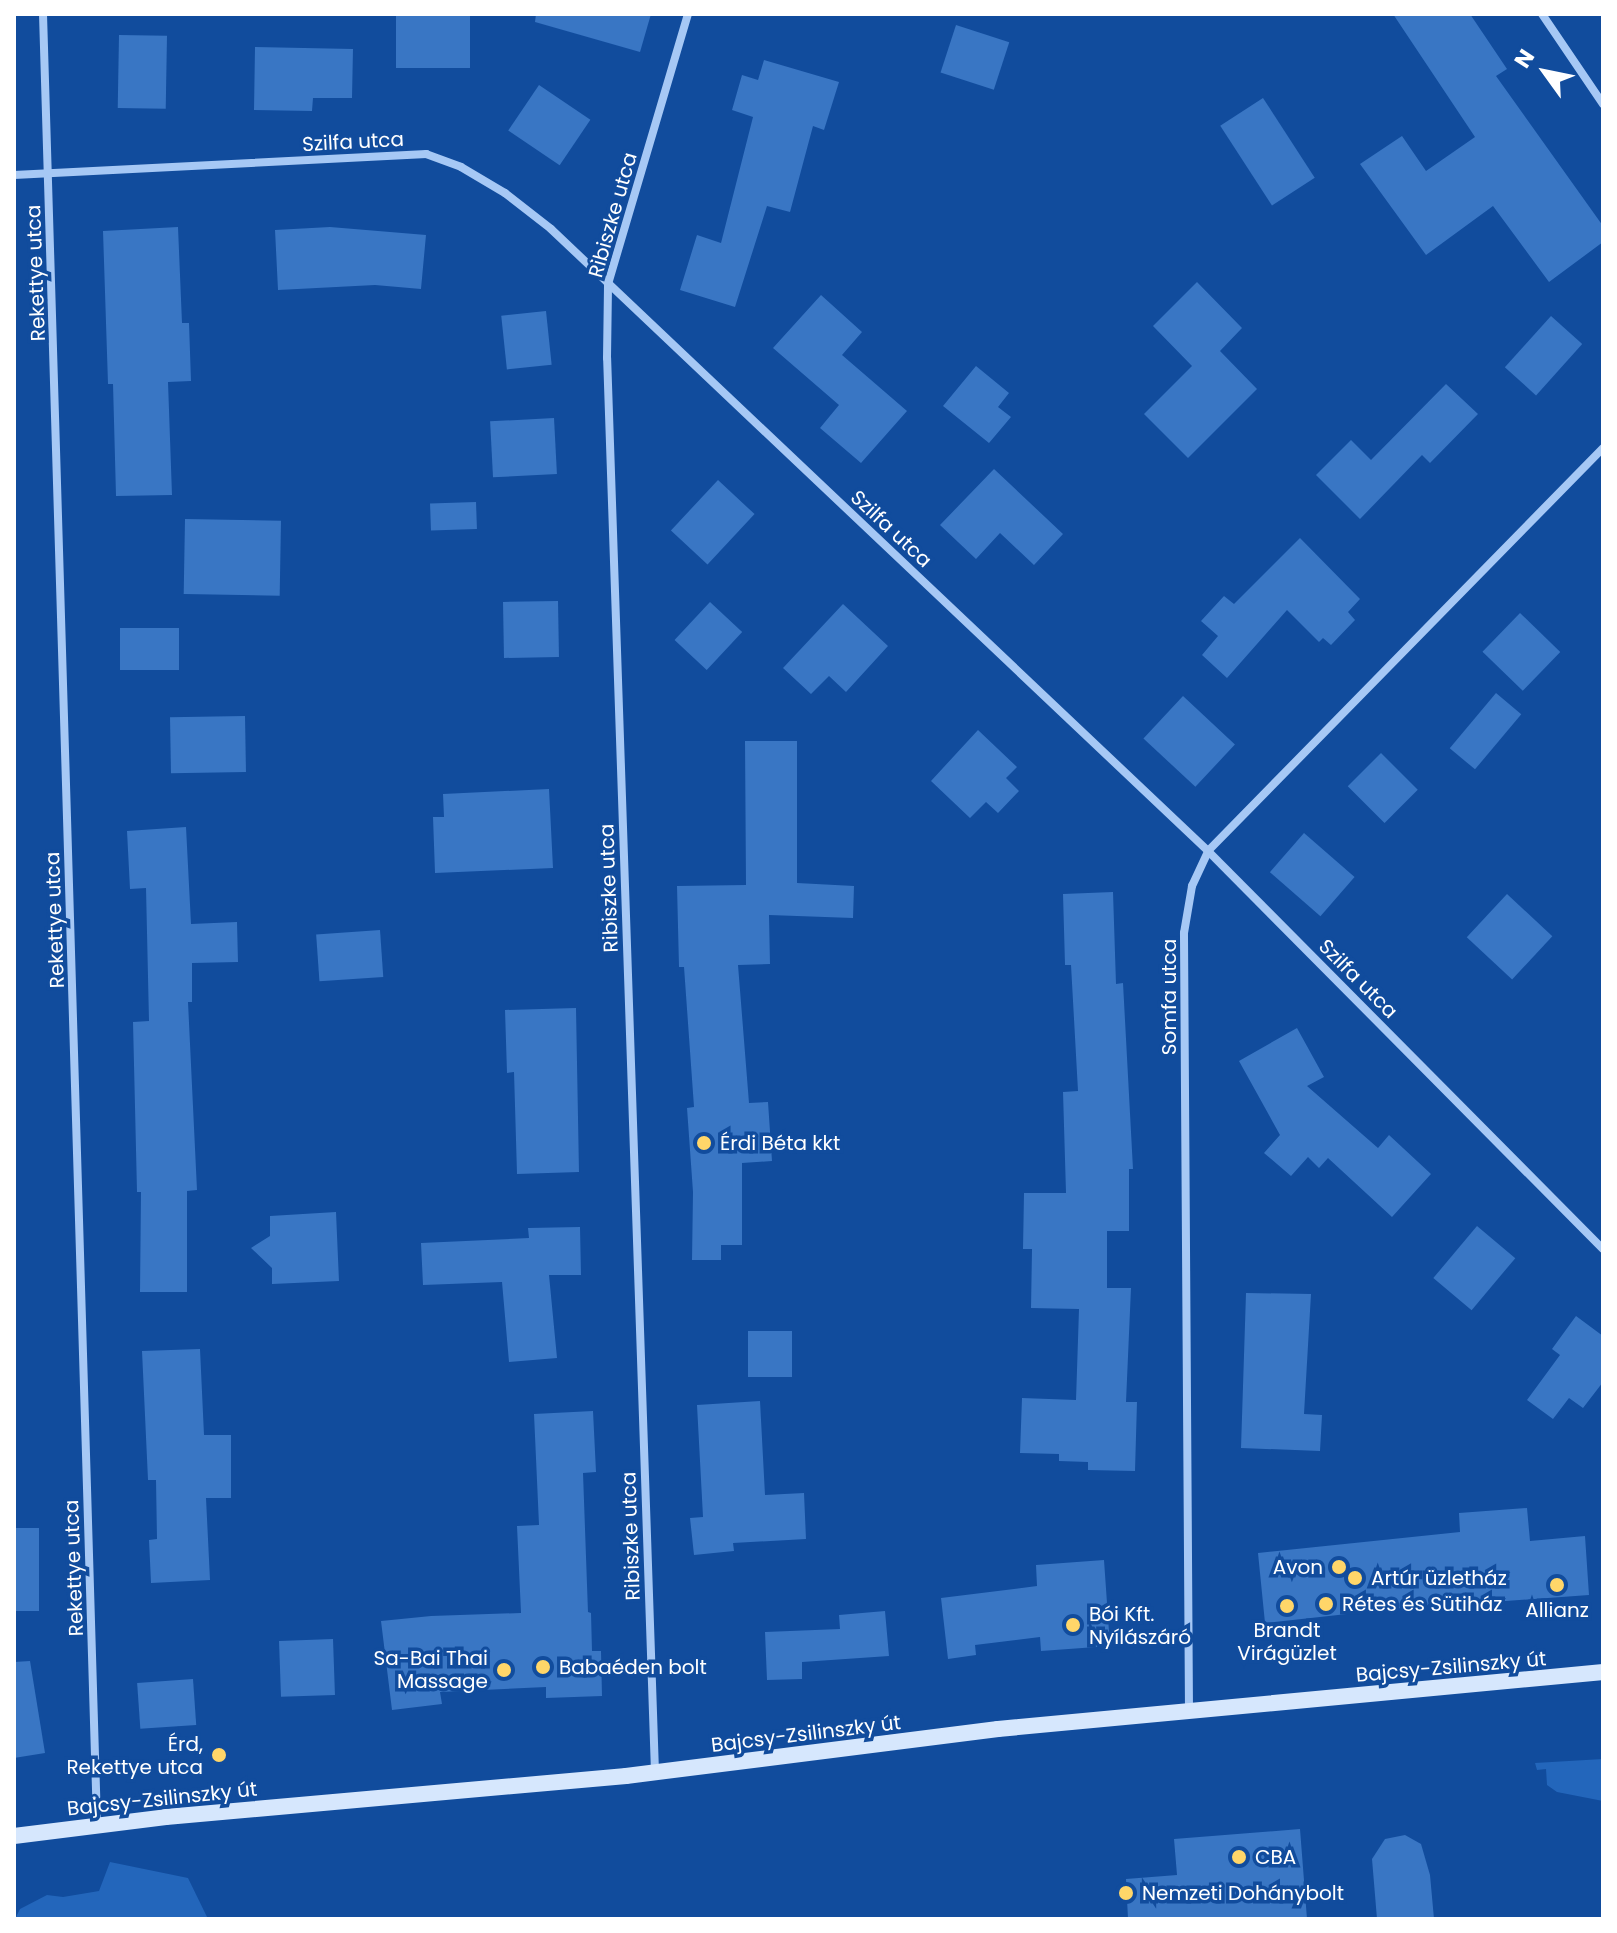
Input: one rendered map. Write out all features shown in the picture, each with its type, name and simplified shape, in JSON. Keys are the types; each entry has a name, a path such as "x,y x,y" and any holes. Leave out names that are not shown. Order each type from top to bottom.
{"main road":[{"name":"Bajcsy-Zsilinszky út","path":"14,1836 655,1773 998,1729 1603,1672"}],"street":[{"name":"Rekettye utca","path":"43,14 97,1826"},
{"name":"Ribiszke utca","path":"655,1773 607,358 608,284 688,14"},
{"path":"1542,14 1603,104"},
{"name":"Szilfa utca","path":"14,175 426,154 461,167 505,193 551,229 1208,851 1603,1249"},
{"name":"Somfa utca","path":"1189,1711 1184,933 1192,886 1208,851 1603,448"}],"shaded area":[{"path":"1603,1759 1603,1801 1557,1792 1547,1785 1546,1769 1537,1770 1535,1763"},
{"path":"110,1862 188,1878 208,1919 15,1919 20,1909 47,1895 63,1897 99,1891"}],"building":[{"path":"396,14 470,14 470,68 396,68"},
{"path":"536,14 651,14 640,52 535,22"},
{"path":"1393,14 1470,14 1507,69 1496,76 1603,226 1603,242 1549,282 1493,206 1426,255 1360,164 1402,136 1426,171 1475,137"},
{"path":"956,25 1009,42 994,90 941,73"},
{"path":"119,35 167,36 166,109 118,108"},
{"path":"255,47 353,49 352,98 313,98 312,111 254,110"},
{"path":"764,60 839,82 824,130 813,126 790,212 767,206 735,307 680,290 697,235 721,243 753,117 732,110 742,75 758,80"},
{"path":"539,85 590,120 560,165 508,131"},
{"path":"1263,98 1315,178 1272,205 1220,126"},
{"path":"178,227 182,323 189,323 191,381 168,382 172,495 116,496 113,384 108,384 103,231"},
{"path":"330,227 426,235 421,289 375,285 278,290 275,230"},
{"path":"1197,282 1242,328 1220,351 1257,389 1188,458 1144,414 1192,366 1153,326"},
{"path":"821,295 862,332 842,355 907,411 861,463 820,428 839,405 773,348"},
{"path":"546,311 552,365 507,369 501,316"},
{"path":"1551,316 1582,344 1536,395 1505,367"},
{"path":"976,366 1009,393 998,407 1011,417 989,443 943,406"},
{"path":"1446,384 1478,414 1430,463 1422,455 1360,519 1316,475 1351,440 1371,460"},
{"path":"554,418 557,474 493,477 490,421"},
{"path":"994,469 1063,534 1034,565 1000,533 976,559 940,525"},
{"path":"718,480 755,514 708,565 671,530"},
{"path":"476,502 477,529 431,531 430,504"},
{"path":"185,519 281,521 280,596 184,594"},
{"path":"1300,538 1360,599 1348,612 1355,620 1331,645 1323,638 1319,642 1287,610 1227,678 1202,655 1218,636 1201,621 1224,596 1234,604"},
{"path":"558,601 559,657 504,658 503,602"},
{"path":"710,602 742,632 707,670 675,640"},
{"path":"843,604 888,646 846,692 829,676 811,694 783,668"},
{"path":"1520,613 1560,652 1523,691 1482,652"},
{"path":"120,628 179,628 179,670 120,670"},
{"path":"1496,693 1521,714 1475,769 1450,748"},
{"path":"1183,696 1235,744 1195,787 1143,738"},
{"path":"245,716 246,772 171,773 170,717"},
{"path":"978,730 1017,767 1006,778 1019,791 998,813 986,802 970,818 931,781"},
{"path":"745,741 797,741 797,883 854,886 853,918 769,915 770,964 738,965 749,1103 768,1102 772,1161 742,1163 742,1245 721,1245 721,1260 692,1260 693,1192 687,1108 694,1107 684,967 679,967 677,886 746,885"},
{"path":"1381,753 1418,790 1385,823 1348,786"},
{"path":"549,789 553,868 435,873 433,817 444,817 443,794"},
{"path":"186,827 191,924 237,922 238,962 192,963 192,1002 188,1002 197,1190 187,1191 187,1292 140,1292 141,1192 137,1192 133,1022 149,1021 146,888 130,889 127,831"},
{"path":"1304,833 1355,877 1320,916 1270,872"},
{"path":"1113,892 1116,984 1123,983 1133,1169 1129,1169 1129,1231 1107,1231 1107,1288 1131,1288 1126,1402 1137,1402 1135,1471 1088,1470 1088,1462 1059,1461 1059,1454 1020,1453 1022,1398 1076,1400 1079,1309 1031,1308 1032,1249 1023,1249 1024,1193 1066,1193 1063,1092 1078,1091 1071,965 1065,965 1063,894"},
{"path":"1507,894 1552,936 1512,979 1467,937"},
{"path":"380,930 383,977 319,981 316,934"},
{"path":"576,1008 579,1172 517,1174 514,1072 507,1073 505,1010"},
{"path":"1297,1028 1324,1077 1307,1086 1378,1148 1389,1135 1431,1174 1392,1217 1328,1158 1319,1168 1308,1157 1291,1176 1264,1153 1280,1135 1239,1061"},
{"path":"336,1212 339,1281 272,1284 272,1268 251,1248 270,1236 270,1216"},
{"path":"1477,1226 1515,1258 1472,1310 1433,1278"},
{"path":"580,1227 581,1275 549,1275 557,1358 509,1362 502,1282 423,1285 421,1243 529,1238 528,1228"},
{"path":"1246,1293 1311,1294 1304,1414 1322,1415 1320,1451 1241,1448"},
{"path":"1576,1316 1603,1336 1603,1382 1583,1408 1569,1398 1553,1419 1527,1400 1560,1355 1552,1349"},
{"path":"748,1331 792,1331 792,1377 748,1377"},
{"path":"200,1349 204,1435 231,1435 231,1498 206,1498 210,1580 151,1583 149,1540 157,1539 156,1480 148,1480 142,1351"},
{"path":"760,1401 765,1495 804,1493 806,1539 733,1543 734,1551 694,1555 690,1518 703,1517 697,1405"},
{"path":"593,1411 596,1472 583,1473 588,1612 591,1613 592,1651 601,1651 602,1696 546,1698 546,1687 440,1692 442,1704 392,1710 381,1621 521,1613 517,1526 539,1525 534,1414"},
{"path":"1527,1508 1530,1541 1585,1536 1589,1595 1465,1604 1465,1601 1265,1623 1258,1553 1460,1532 1459,1513"},
{"path":"14,1528 39,1528 39,1611 14,1611"},
{"path":"1104,1560 1110,1646 1041,1651 1040,1637 975,1645 976,1655 948,1659 941,1598 1037,1586 1036,1565"},
{"path":"885,1611 889,1656 802,1662 802,1679 767,1680 765,1632 840,1629 839,1615"},
{"path":"333,1639 335,1695 281,1697 279,1641"},
{"path":"30,1661 45,1753 14,1758 14,1662"},
{"path":"193,1679 196,1725 140,1729 137,1683"},
{"name":"CBA","path":"1300,1829 1307,1919 1128,1919 1126,1879 1177,1875 1174,1839"},
{"path":"1405,1835 1421,1844 1430,1875 1434,1919 1377,1919 1372,1859 1385,1839"}],"place":[{"name":"Érdi Béta kkt","path":"704,1143"},
{"name":"Avon","path":"1339,1567"},
{"name":"Artúr üzletház","path":"1355,1578"},
{"name":"Allianz","path":"1557,1585"},
{"name":"Rétes és Sütiház","path":"1326,1604"},
{"name":"Brandt Virágüzlet","path":"1287,1606"},
{"name":"Bói Kft. Nyílászáró","path":"1073,1625"},
{"name":"Babaéden bolt","path":"543,1667"},
{"name":"Sa-Bai Thai Massage","path":"504,1670"},
{"name":"Érd, Rekettye utca","path":"219,1755"},
{"name":"CBA","path":"1239,1857"},
{"name":"Nemzeti Dohánybolt","path":"1126,1893"}]}
